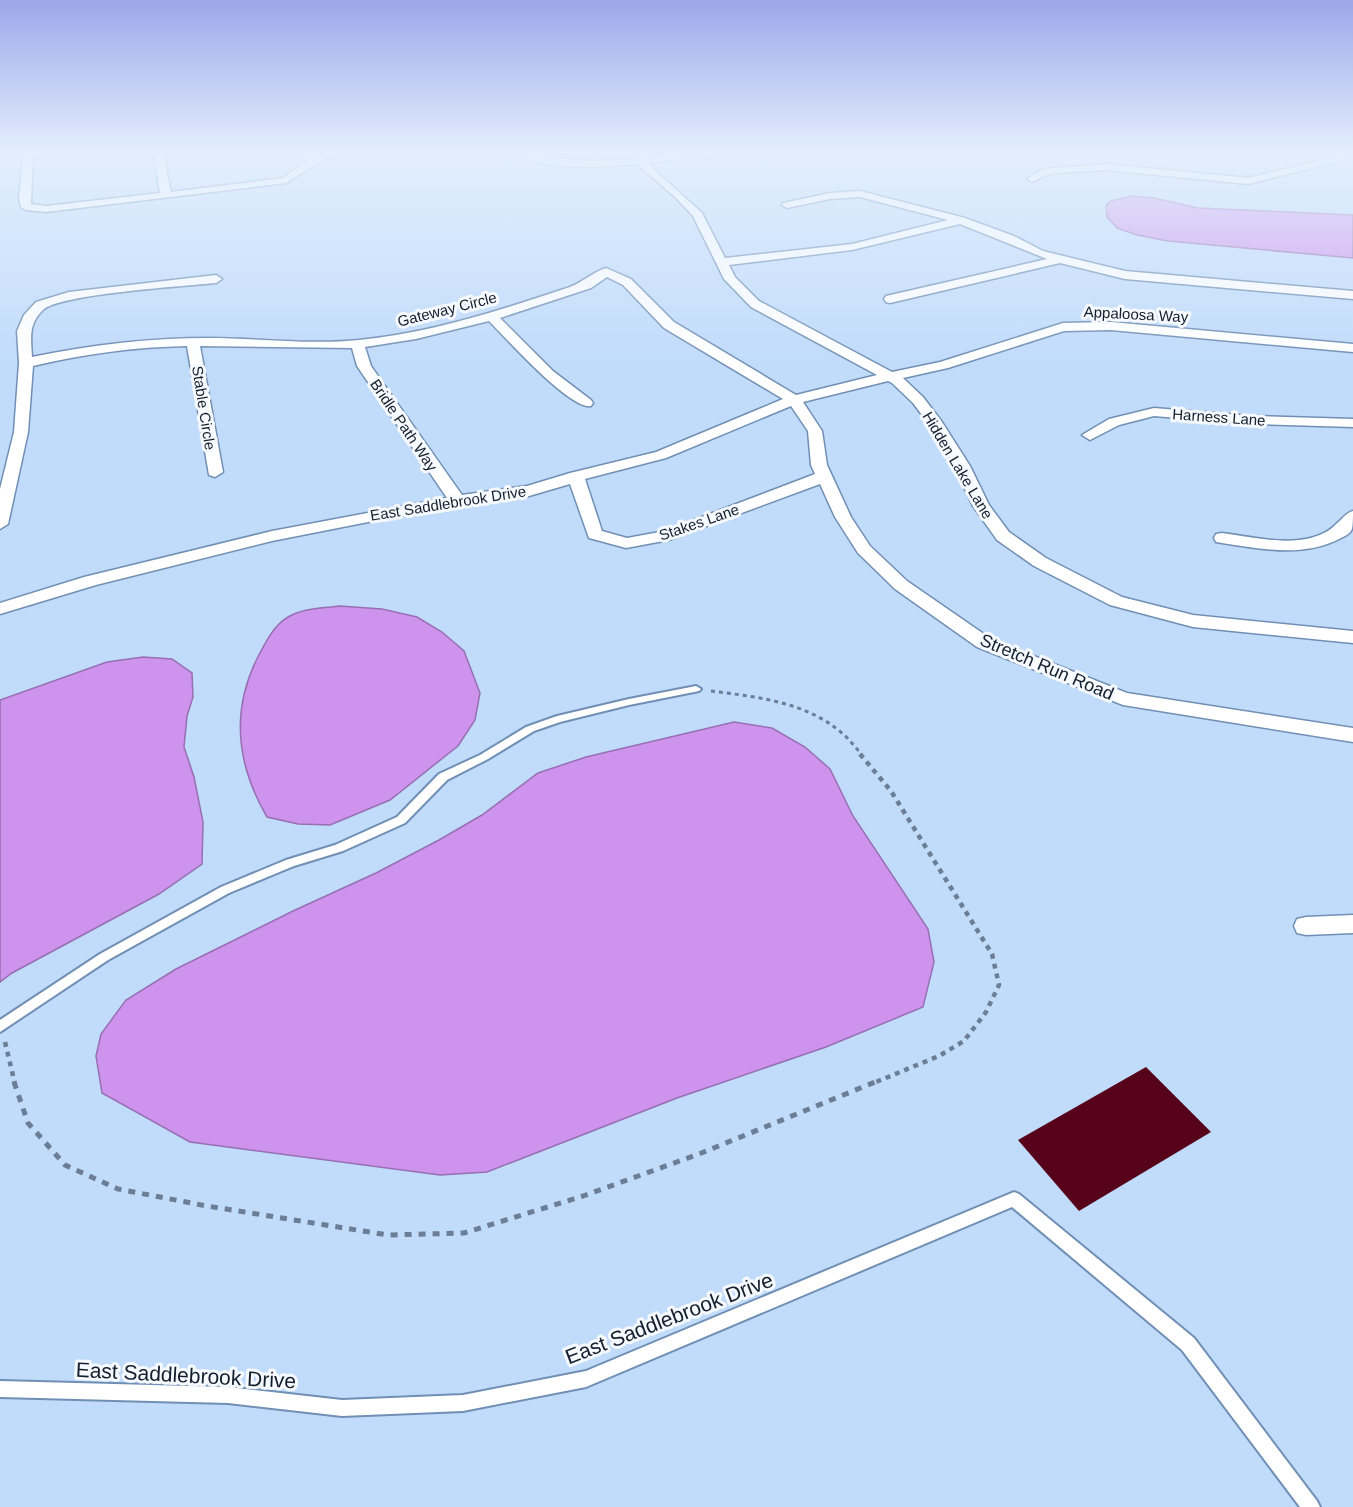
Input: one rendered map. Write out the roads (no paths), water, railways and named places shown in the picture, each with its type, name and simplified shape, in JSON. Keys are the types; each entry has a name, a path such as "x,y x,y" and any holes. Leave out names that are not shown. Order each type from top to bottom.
{"street":[{"name":"Hidden Lake Lane","path":"702,222 730,279 754,304 897,381 918,400 935,422 962,466 981,506 1003,536 1040,562 1116,601 1193,621 1353,637"},
{"path":"722,262 852,247 952,222"},
{"path":"967,222 1010,238 1039,253 1125,275 1353,295"},
{"path":"891,299 1060,260"},
{"name":"Gateway Circle","path":"26,363 106,348 233,342 295,346 357,344 422,335 491,316 587,285 606,272 627,282 669,325 794,399"},
{"path":"0,524 21,432 26,363 24,332 29,318 40,305 69,296 216,279"},
{"path":"491,316 548,374 586,403"},
{"name":"Appaloosa Way","path":"888,376 954,362 1063,327 1111,326 1353,348"},
{"name":"Stable Circle","path":"193,343 215,472"},
{"name":"Bridle Path Way","path":"357,344 364,366 374,382 458,501"},
{"name":"East Saddlebrook Drive","path":"0,609 90,581 209,550 351,519 529,490 661,455 794,399 888,376"},
{"name":"Stretch Run Road","path":"794,399 815,431 819,465 843,517 864,549 901,585 984,643 1123,699 1353,735"},
{"name":"Harness Lane","path":"1090,435 1114,422 1154,412 1251,420 1353,423"},
{"name":"Stakes Lane","path":"576,476 595,534 626,543 669,535 825,476"},
{"path":"1222,538 1286,546 1316,541 1342,530 1353,516"},
{"path":"1306,926 1353,924"}],"lane":[{"path":"1,1027 104,957 225,890 290,863 339,848 401,820 442,777 484,757 530,729 557,719 696,689"},
{"name":"East Saddlebrook Drive","path":"0,1389 228,1395 342,1408 463,1403 586,1379 1014,1199 1188,1344 1311,1507"}]}
